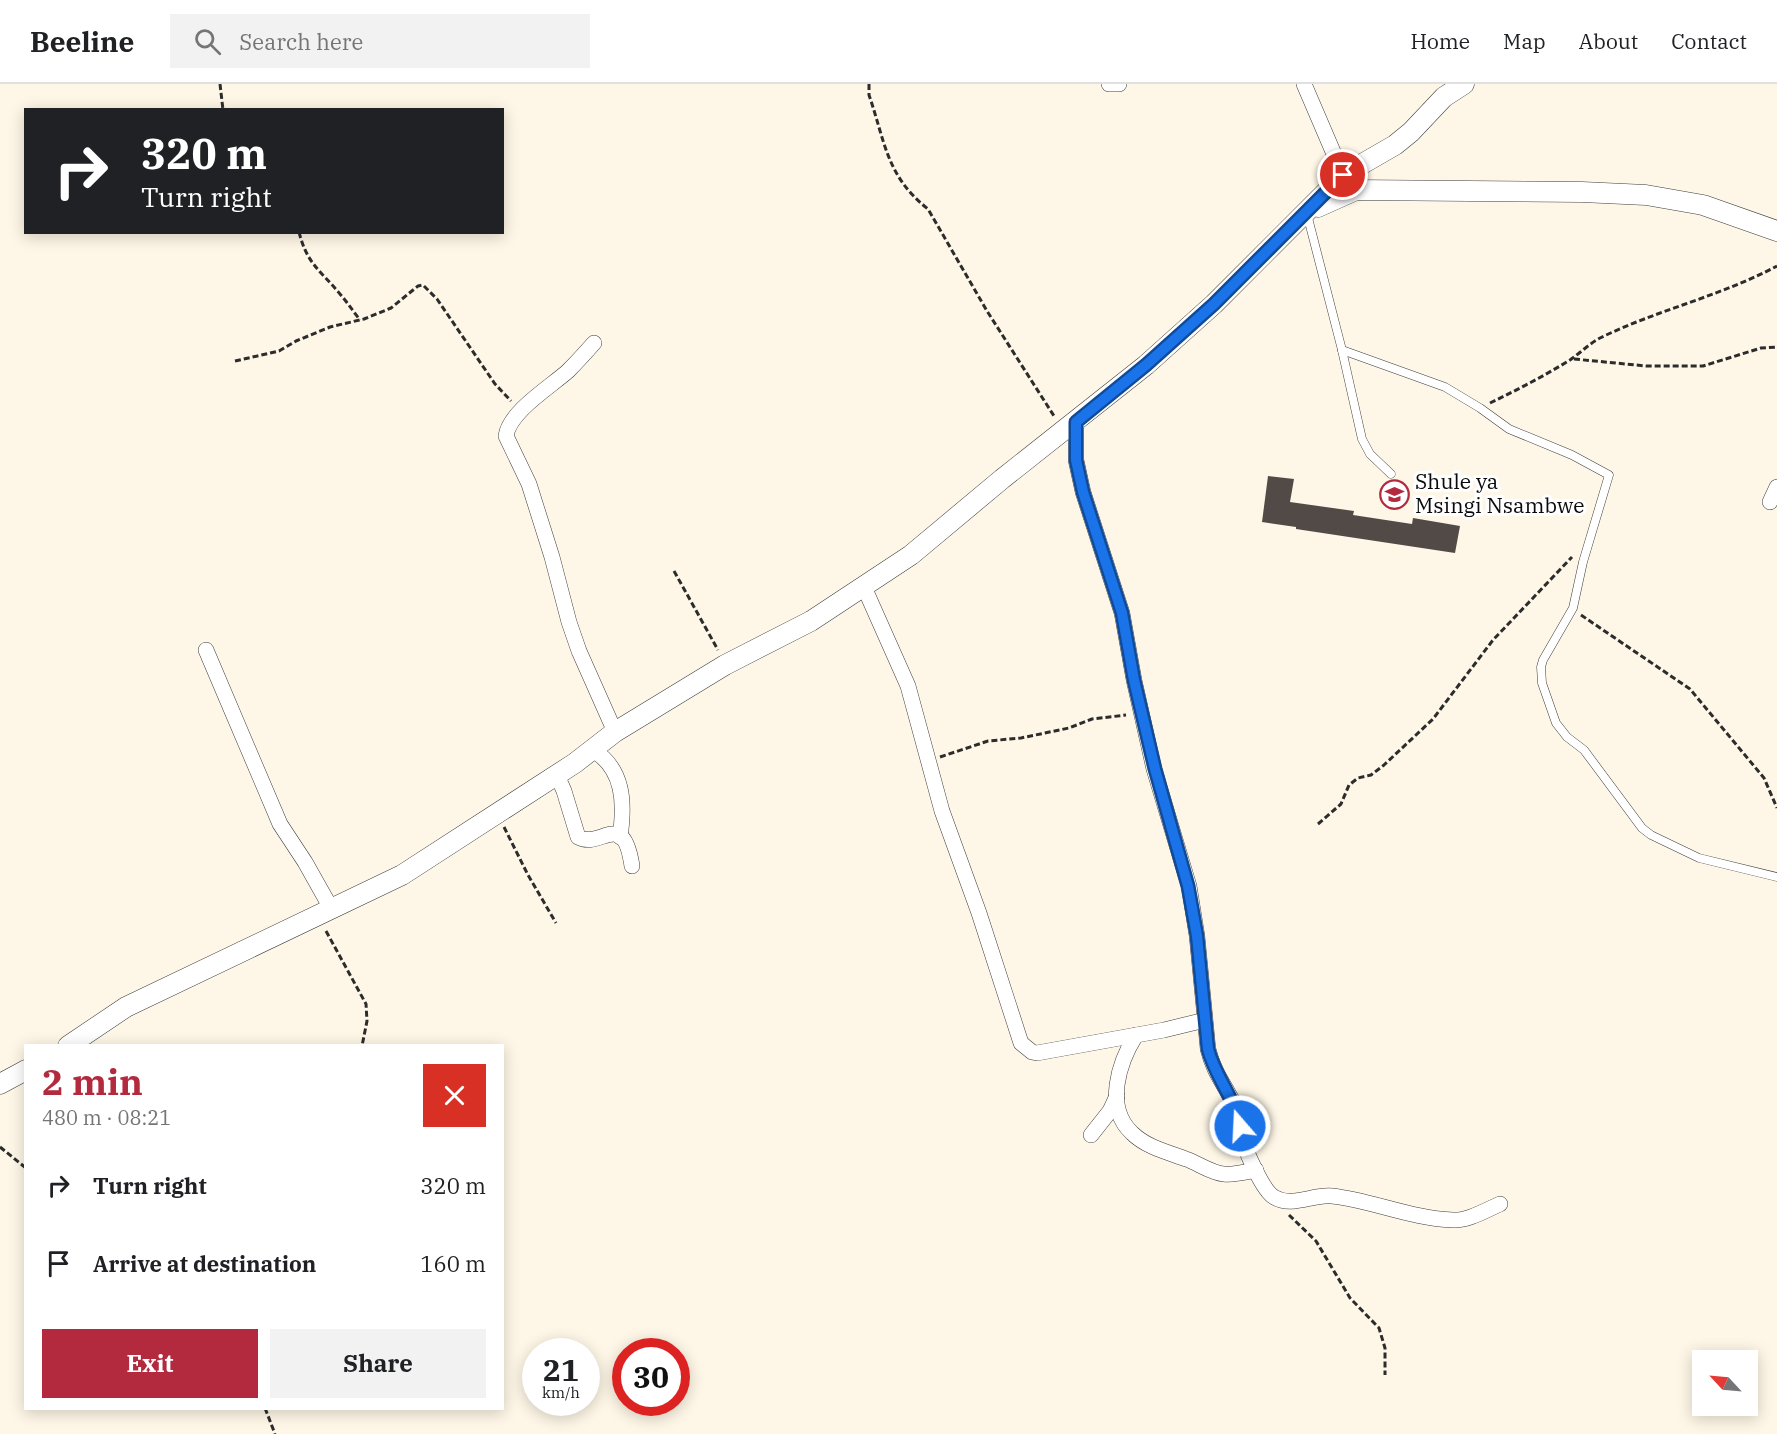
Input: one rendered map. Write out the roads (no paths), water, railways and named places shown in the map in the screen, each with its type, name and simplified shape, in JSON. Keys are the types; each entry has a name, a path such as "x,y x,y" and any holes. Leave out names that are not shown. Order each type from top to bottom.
{"street":[{"path":"1108,84 1119,84"},
{"path":"1304,84 1343,175"},
{"path":"71,1044 126,1007 402,875 557,775 615,732 725,665 811,621 864,588 911,555 1002,479 1146,365 1214,304 1343,175 1395,145 1411,132 1449,91 1464,84"},
{"path":"1307,212 1356,190 1582,192 1646,195 1703,205 1777,231"},
{"path":"594,343 568,370 520,412 506,429 506,436 522,467 532,494 579,651 615,732"},
{"path":"1070,426 1083,492 1122,613 1134,680 1155,769 1188,886 1197,936 1208,1049 1212,1066 1233,1100 1242,1139 1265,1189 1273,1197 1286,1202 1335,1196 1388,1209 1455,1221 1500,1204"},
{"path":"1770,502 1777,487"},
{"path":"864,588 908,686 942,811 980,913 1021,1043 1032,1052 1037,1053 1205,1020"},
{"path":"206,650 280,824 305,862 325,913"},
{"path":"593,750 613,768 620,783 623,802 620,837"},
{"path":"557,775 578,837 588,840 614,834 620,837 629,849 632,866"},
{"path":"1136,1035 1120,1067 1117,1096 1122,1119 1132,1134 1150,1145 1223,1174 1256,1170"},
{"path":"0,1084 24,1071"},
{"path":"1091,1135 1110,1111 1117,1096"}],"lane":[{"path":"1307,212 1362,439 1370,454 1391,474"},
{"path":"1342,350 1445,387 1509,429 1572,455 1609,475 1583,562 1573,608 1541,667 1542,683 1556,723 1567,737 1584,750 1642,828 1651,835 1699,858 1777,878"}],"place":[{"name":"Shule ya Msingi Nsambwe","path":"1394,494"}]}
